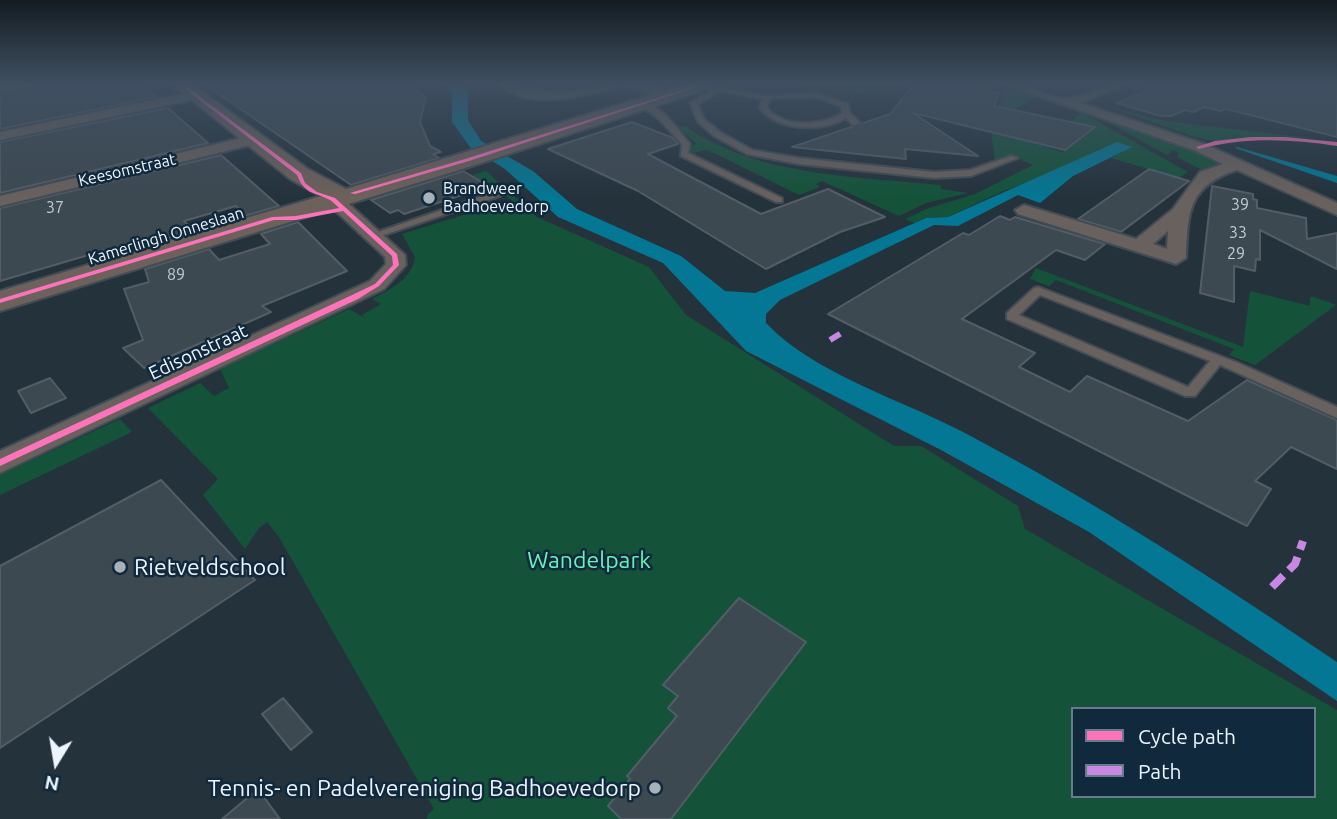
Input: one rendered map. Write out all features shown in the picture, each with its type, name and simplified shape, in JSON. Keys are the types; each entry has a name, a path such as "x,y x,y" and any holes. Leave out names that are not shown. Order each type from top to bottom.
{"street":[{"path":"0,136 55,122"},
{"path":"231,122 299,174 303,184 315,193 333,199 374,235"},
{"name":"Kamerlingh Onneslaan","path":"0,301 586,122"},
{"path":"1125,122 1240,164 1337,211"},
{"name":"Keesomstraat","path":"0,201 254,140"},
{"path":"1139,246 1179,213 1206,175 1240,164"},
{"path":"1024,210 1176,258 1179,213"},
{"name":"Edisonstraat","path":"0,463 355,298 377,285 396,265 396,256 374,235"}],"lane":[{"path":"665,122 686,144 684,154 779,200"},
{"path":"704,122 717,134 750,152 799,161 934,175 971,173 1014,158"},
{"path":"797,122 832,122"},
{"path":"374,235 497,194"},
{"path":"1218,360 1190,393 1011,316 1038,289 1218,360 1337,413"}],"green space":[{"path":"1071,122 1099,122 1188,172 1179,178 1111,158 1131,147 1003,191 948,217 926,218 915,223 905,219 929,208 975,194 1033,165 1011,155 995,161 991,131 1063,152"},
{"path":"1108,122 1115,122 1221,161 1202,170 1177,157 1179,153 1173,150 1167,155"},
{"path":"1153,122 1175,122 1309,138 1214,141"},
{"path":"685,126 714,143 776,165 841,176 940,185 941,189 968,193 926,203 899,216 822,181 816,184 820,187 799,195 714,153 705,150 694,153 689,150 696,143 677,127"},
{"name":"Wandelpark","path":"486,171 537,217 649,267 686,315 894,446 921,446 1018,506 1025,529 1337,710 1337,819 427,819 434,809 279,537 267,522 259,528 245,549 203,495 218,479 148,408 200,383 214,396 229,388 220,369 349,309 365,318 362,315 381,304 372,299 400,282 413,265 415,257 402,234 512,200 472,175"},
{"path":"1036,268 1243,347 1250,291 1310,306 1310,297 1336,305 1255,365 1229,355 1234,349 1056,280 1049,286 1030,279"},
{"path":"120,419 132,432 0,495 0,475"}],"water":[{"path":"452,122 469,122 481,141 533,171 577,209 681,256 725,291 755,293 926,218 948,217 1117,142 1132,147 1073,176 1040,203 1018,195 958,226 934,225 780,300 766,314 766,323 786,341 834,372 941,421 1013,459 1154,542 1246,601 1337,662 1337,701 1089,532 941,450 746,351 663,263 558,217 505,169 470,147"},
{"path":"1235,148 1337,176 1337,183"}],"building":[{"path":"0,122 33,122 0,129"},
{"path":"98,122 184,122 208,143 0,193 0,142"},
{"path":"260,122 420,122 430,146 441,152 433,154 439,158 351,185"},
{"path":"633,122 673,138 678,144 648,154 761,214 828,189 885,217 840,232 766,269 638,191 548,149"},
{"path":"866,122 927,122 978,156 905,149 906,159 792,147"},
{"path":"951,122 1072,122 1095,127 1065,150"},
{"path":"1278,122 1337,122 1337,137"},
{"path":"221,155 279,206 245,216 236,206 184,221 193,231 138,247 136,241 0,281 0,208"},
{"path":"1149,169 1189,181 1121,232 1078,219"},
{"path":"463,171 489,186 404,214 398,210 390,213 371,200"},
{"path":"1212,186 1253,194 1253,199 1257,200 1257,208 1306,218 1307,239 1337,233 1337,269 1260,230 1260,260 1256,259 1255,271 1234,266 1234,302 1200,293"},
{"path":"1000,216 1010,220 1015,217 1105,244 1085,260 1056,250 962,319 1035,353 1019,367 1070,392 1087,376 1188,421 1247,380 1337,420 1337,469 1291,447 1255,481 1271,489 1247,526 828,314 963,233 969,235"},
{"path":"298,222 347,271 262,306 271,312 144,368 123,348 143,340 124,289 149,282 145,269 209,249 219,260 270,244 261,234"},
{"path":"50,378 66,398 31,413 18,391"},
{"path":"161,480 255,580 0,748 0,566"},
{"path":"739,598 806,642 671,819 621,819 608,806 630,779 627,776 677,716 668,708 678,696 663,685"},
{"path":"283,698 312,732 291,750 262,714"},
{"path":"258,789 280,819 222,819"}],"marked path":[{"path":"830,340 843,332"},
{"path":"1272,587 1295,564 1303,541"}],"cycle path":[{"path":"0,463 355,297 377,285 396,265 395,255 333,199 315,193 303,184 299,174 231,122"},
{"path":"353,193 585,122"},
{"path":"1199,147 1250,138 1337,144"},
{"path":"0,301 274,218 296,218 343,209"}],"place":[{"name":"Brandweer Badhoevedorp","path":"429,198"},
{"name":"Rietveldschool","path":"120,567"},
{"name":"Tennis- en Padelvereniging Badhoevedorp","path":"655,788"}]}
